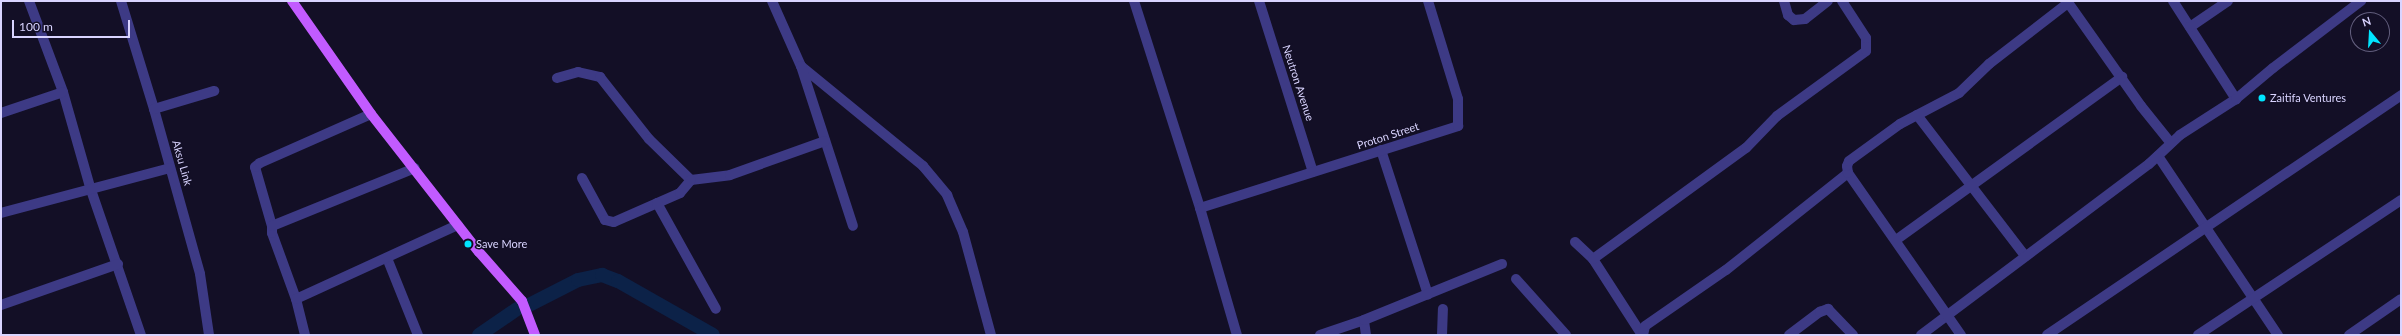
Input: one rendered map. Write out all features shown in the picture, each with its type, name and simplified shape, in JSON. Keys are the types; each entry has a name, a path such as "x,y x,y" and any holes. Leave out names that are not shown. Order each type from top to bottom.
{"main road":[{"path":"292,1 371,114 415,168 458,225 522,301 535,335"}],"street":[{"path":"29,1 63,92 91,190 118,264 141,335"},
{"name":"Aksu Link","path":"121,1 154,109 203,286 208,335"},
{"path":"772,1 801,66 853,226"},
{"path":"1134,1 1200,208 1237,335"},
{"name":"Neutron Avenue","path":"1259,1 1313,172"},
{"name":"Proton Street","path":"1200,208 1458,126 1458,99 1428,1"},
{"path":"1784,1 1788,15 1794,20 1805,19 1828,1"},
{"path":"1593,259 1746,148 1777,116 1866,51 1866,38 1842,1"},
{"path":"2173,1 2236,100"},
{"path":"2190,27 2228,1"},
{"path":"1962,335 1848,173 1849,161 1900,124 1959,93 1989,64 2068,2 2141,106 2170,142"},
{"path":"1921,335 1949,316 2025,256 2158,156 2170,142 2236,100 2273,68 2356,3"},
{"path":"801,66 923,166 947,194 963,232 991,335"},
{"path":"557,78 578,72 600,77 653,143 691,180"},
{"path":"1896,240 2122,77"},
{"path":"154,109 214,91"},
{"path":"1,113 63,92"},
{"path":"2047,335 2401,95"},
{"path":"305,335 296,299 272,233 272,226 255,167 260,162 371,114"},
{"path":"1917,115 1972,184 2025,256"},
{"path":"582,178 605,220 614,222 680,192 691,180 743,171 825,141"},
{"path":"1381,150 1428,295"},
{"path":"2158,156 2207,226 2278,335"},
{"path":"1,213 170,168"},
{"path":"272,226 415,168"},
{"path":"1642,335 1645,326 1726,270 1848,173"},
{"path":"2198,335 2401,200"},
{"path":"657,203 716,310"},
{"path":"296,299 458,225"},
{"path":"1576,242 1593,259 1642,335"},
{"path":"387,258 418,335"},
{"path":"1,305 118,264"},
{"path":"1320,335 1364,320 1502,264"},
{"path":"1516,279 1566,335"},
{"path":"2349,335 2401,299"},
{"path":"1442,335 1443,309"},
{"path":"1790,335 1820,312 1828,309 1853,335"},
{"path":"1364,320 1366,335"}],"waterway":[{"path":"529,305 578,280 602,275 618,281 713,335"},
{"path":"479,335 517,309"}],"place":[{"name":"Zaitifa Ventures","path":"2262,98"},
{"name":"Save More","path":"468,244"}]}
